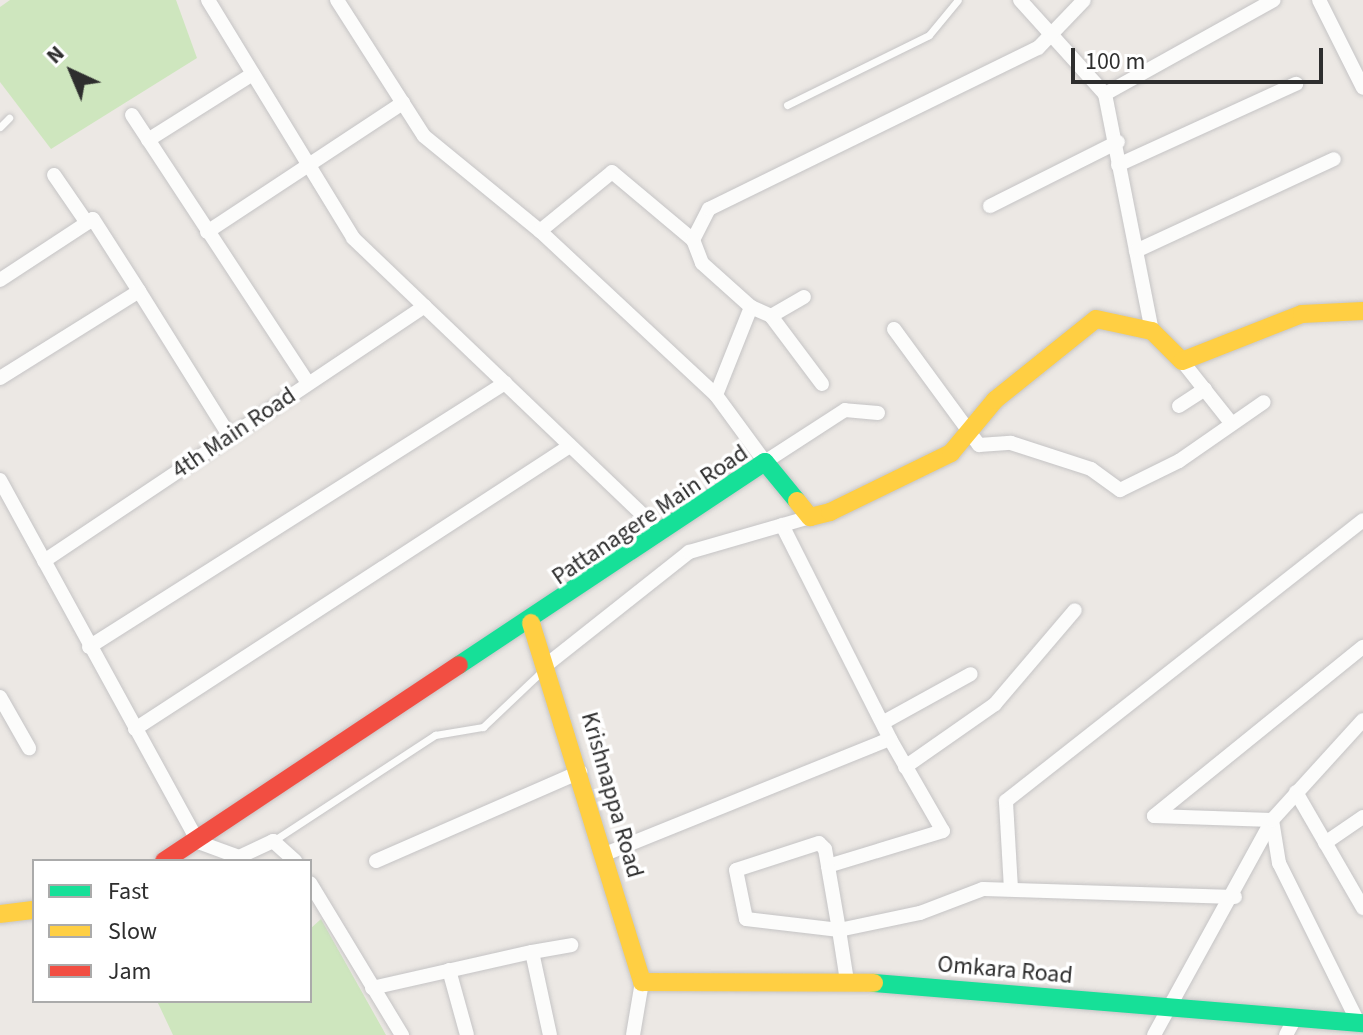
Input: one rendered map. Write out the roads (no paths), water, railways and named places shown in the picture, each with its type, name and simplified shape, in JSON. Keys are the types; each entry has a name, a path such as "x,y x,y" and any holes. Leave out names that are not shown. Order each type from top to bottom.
{"street":[{"path":"208,0 353,238 661,532"},
{"path":"337,0 424,136 540,231 716,395 765,462 845,410 878,413"},
{"path":"1020,0 1105,94 1118,142 1118,165 1152,331"},
{"path":"693,240 709,209 1038,48 1049,29 1084,0"},
{"path":"1105,94 1274,0"},
{"path":"1319,0 1356,59 1363,88"},
{"path":"148,140 253,74"},
{"path":"1118,165 1296,84"},
{"path":"207,232 403,103"},
{"path":"132,115 308,383"},
{"path":"990,206 1118,142"},
{"path":"1136,251 1334,159"},
{"path":"540,231 612,172 693,240 702,263 751,307 771,316 822,384"},
{"path":"54,175 87,223"},
{"path":"0,280 93,219 229,435"},
{"path":"0,378 139,291"},
{"path":"771,316 804,297"},
{"name":"4th Main Road","path":"44,561 425,306"},
{"path":"716,395 751,307"},
{"path":"1182,361 1302,314 1363,311"},
{"path":"549,663 689,552 858,503 951,453 995,400 1096,319 1152,331 1182,361 1232,424"},
{"path":"894,329 967,436 979,445 1011,443 1079,465 1131,489 1264,402"},
{"path":"89,647 505,383"},
{"path":"1179,406 1205,389"},
{"path":"135,729 570,446"},
{"name":"Pattanagere Main Road","path":"168,859 531,623 765,462 810,517"},
{"path":"0,480 198,842 239,857 273,841 293,859"},
{"path":"1011,889 1006,801 1363,520"},
{"path":"782,525 890,739 943,831 828,866"},
{"path":"905,767 995,704 1075,610"},
{"name":"Krishnappa Road","path":"531,623 549,663 642,982"},
{"path":"1272,820 1154,816 1363,647"},
{"path":"884,722 971,674"},
{"path":"0,697 29,748"},
{"path":"1154,1035 1235,897 1272,820 1363,720"},
{"path":"605,854 890,739"},
{"path":"376,861 580,772"},
{"path":"1296,792 1363,908"},
{"path":"1325,843 1363,817"},
{"path":"1272,820 1279,863 1360,1022"},
{"path":"847,981 839,930 825,849 810,843 736,874 746,919 839,930 920,913 983,889 1235,897"},
{"path":"312,886 402,1035"},
{"path":"0,914 32,910"},
{"path":"372,988 571,945"},
{"path":"532,952 550,1035"},
{"path":"449,970 467,1035"},
{"name":"Omkara Road","path":"642,982 847,981 1360,1022"},
{"path":"633,1035 642,982"},
{"path":"1286,1035 1295,1018"}],"lane":[{"path":"787,105 929,35 958,0"},
{"path":"0,127 9,118"},
{"path":"273,841 435,735 483,727 549,663"}]}
